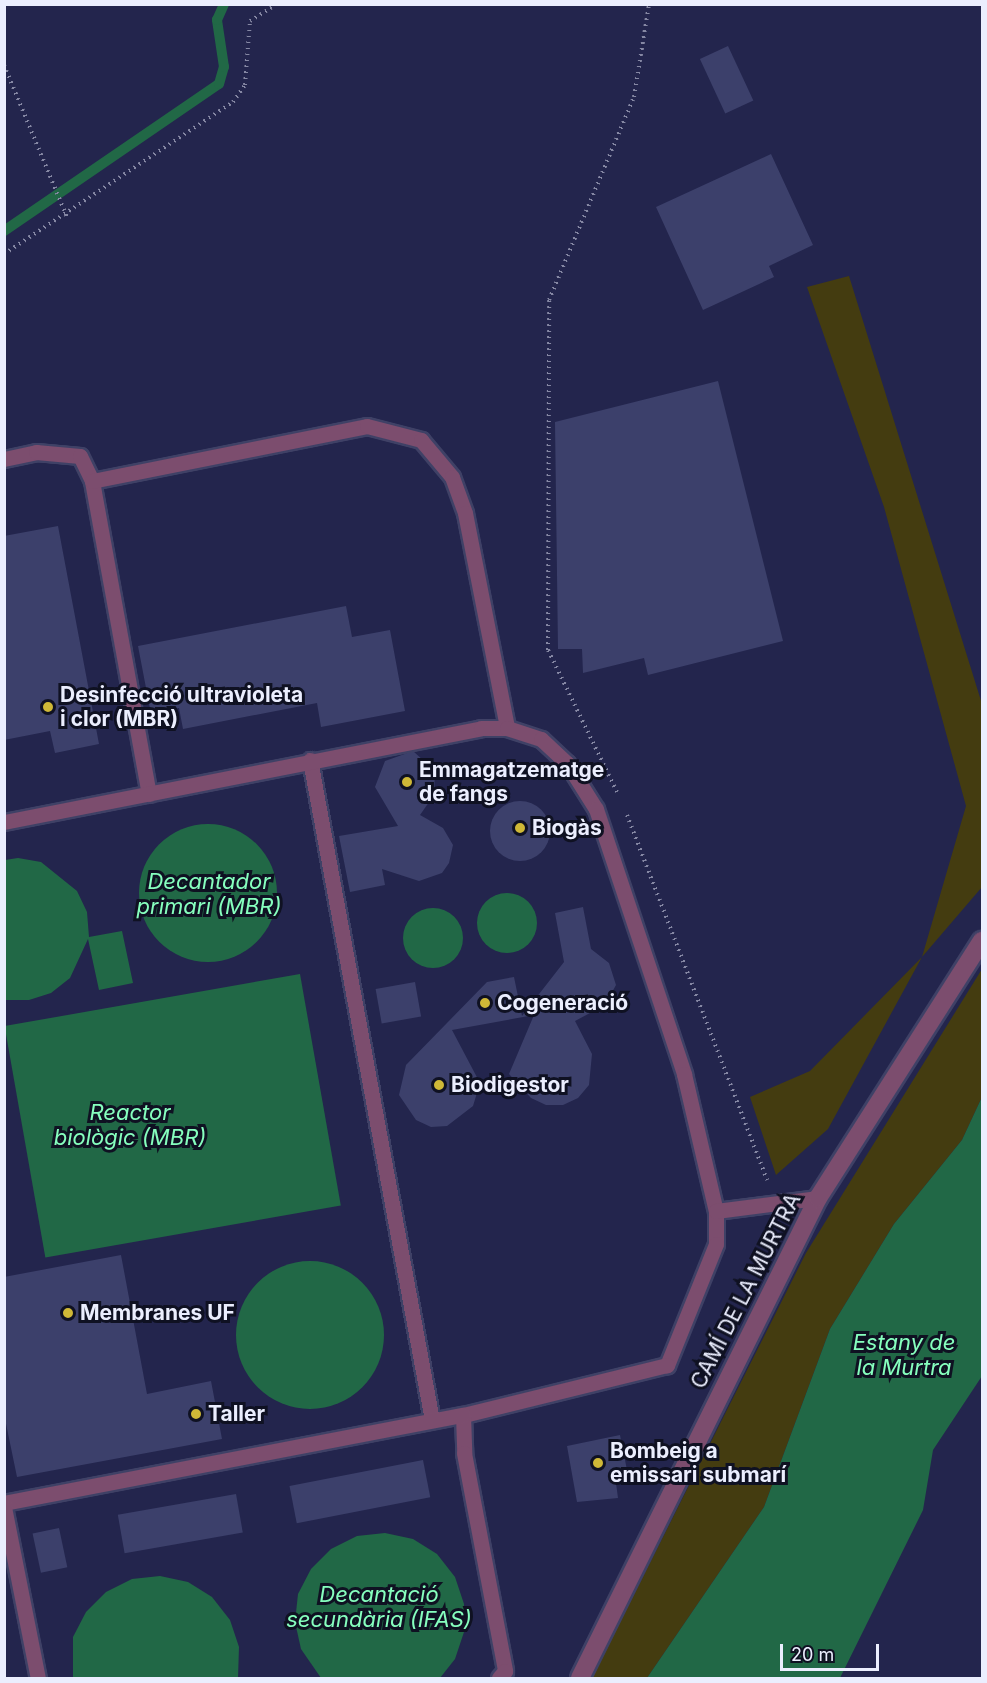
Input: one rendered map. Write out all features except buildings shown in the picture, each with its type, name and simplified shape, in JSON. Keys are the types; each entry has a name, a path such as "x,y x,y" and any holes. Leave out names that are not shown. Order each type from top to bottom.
{"street":[{"name":"CAMÍ DE LA MURTRA","path":"579,1678 818,1198 982,941"}],"lane":[{"path":"92,481 367,426 421,440 452,477 465,513 507,728"},
{"path":"4,459 36,452 80,456 92,481 149,794"},
{"path":"4,822 481,728 507,728 541,739 567,763 596,809 684,1074 716,1211 716,1244 667,1365 463,1415 4,1505 39,1678"},
{"path":"310,760 432,1420"},
{"path":"716,1211 818,1198"},
{"path":"463,1415 464,1453 505,1671 499,1678"}],"path":[{"path":"649,4 634,97 549,300 548,650 648,866 767,1180 789,1203"},
{"path":"4,254 67,217 233,102 245,86 250,21 274,6"},
{"path":"4,65 48,180 67,217"}],"shaded area":[{"path":"849,276 982,704 982,887 922,957 966,806 884,507 807,287"},
{"path":"922,957 828,1129 776,1175 750,1097 810,1071"},
{"path":"982,969 982,1097 962,1140 894,1224 830,1329 764,1507 647,1678 592,1678 806,1253"}],"water":[{"name":"Decantador primari (MBR)","path":"208,824 234,829 257,844 272,867 277,893 272,919 257,942 234,957 208,962 182,957 159,942 144,919 139,893 144,867 159,844 182,829"},
{"name":"Decantador primari (MBR)","path":"18,858 41,862 77,891 87,912 89,937 122,931 133,983 99,990 88,939 70,978 51,993 29,1000 5,1000 5,860"},
{"path":"507,893 528,902 537,923 528,944 507,953 486,944 477,923 486,902"},
{"path":"433,908 454,917 463,938 454,959 433,968 412,959 403,938 412,917"},
{"name":"Reactor biològic (MBR)","path":"300,974 341,1205 45,1258 5,1026"},
{"name":"Estany de la Murtra","path":"982,1097 982,1376 933,1450 923,1510 840,1678 647,1678 764,1507 830,1329 894,1224 962,1140"},
{"path":"310,1261 338,1267 362,1283 378,1307 384,1335 378,1363 362,1387 338,1403 310,1409 282,1403 258,1387 242,1363 236,1335 242,1307 258,1283 282,1267"},
{"name":"Decantació secundària (IFAS)","path":"385,1533 413,1539 437,1554 455,1577 464,1604 464,1632 455,1659 440,1678 321,1678 301,1649 295,1622 298,1594 311,1569 331,1549 357,1536"},
{"name":"Decantació secundària (IFAS)","path":"160,1576 188,1582 212,1597 230,1620 239,1647 238,1678 73,1678 73,1637 86,1612 106,1592 132,1579"}],"waterway":[{"path":"4,231 219,84 224,67 217,20 224,4"}],"place":[{"name":"Desinfecció ultravioleta i clor (MBR)","path":"48,707"},
{"name":"Emmagatzematge de fangs","path":"407,782"},
{"name":"Biogàs","path":"520,828"},
{"name":"Cogeneració","path":"485,1003"},
{"name":"Biodigestor","path":"439,1085"},
{"name":"Membranes UF","path":"68,1313"},
{"name":"Taller","path":"196,1414"},
{"name":"Bombeig a emissari submarí","path":"598,1463"}]}
